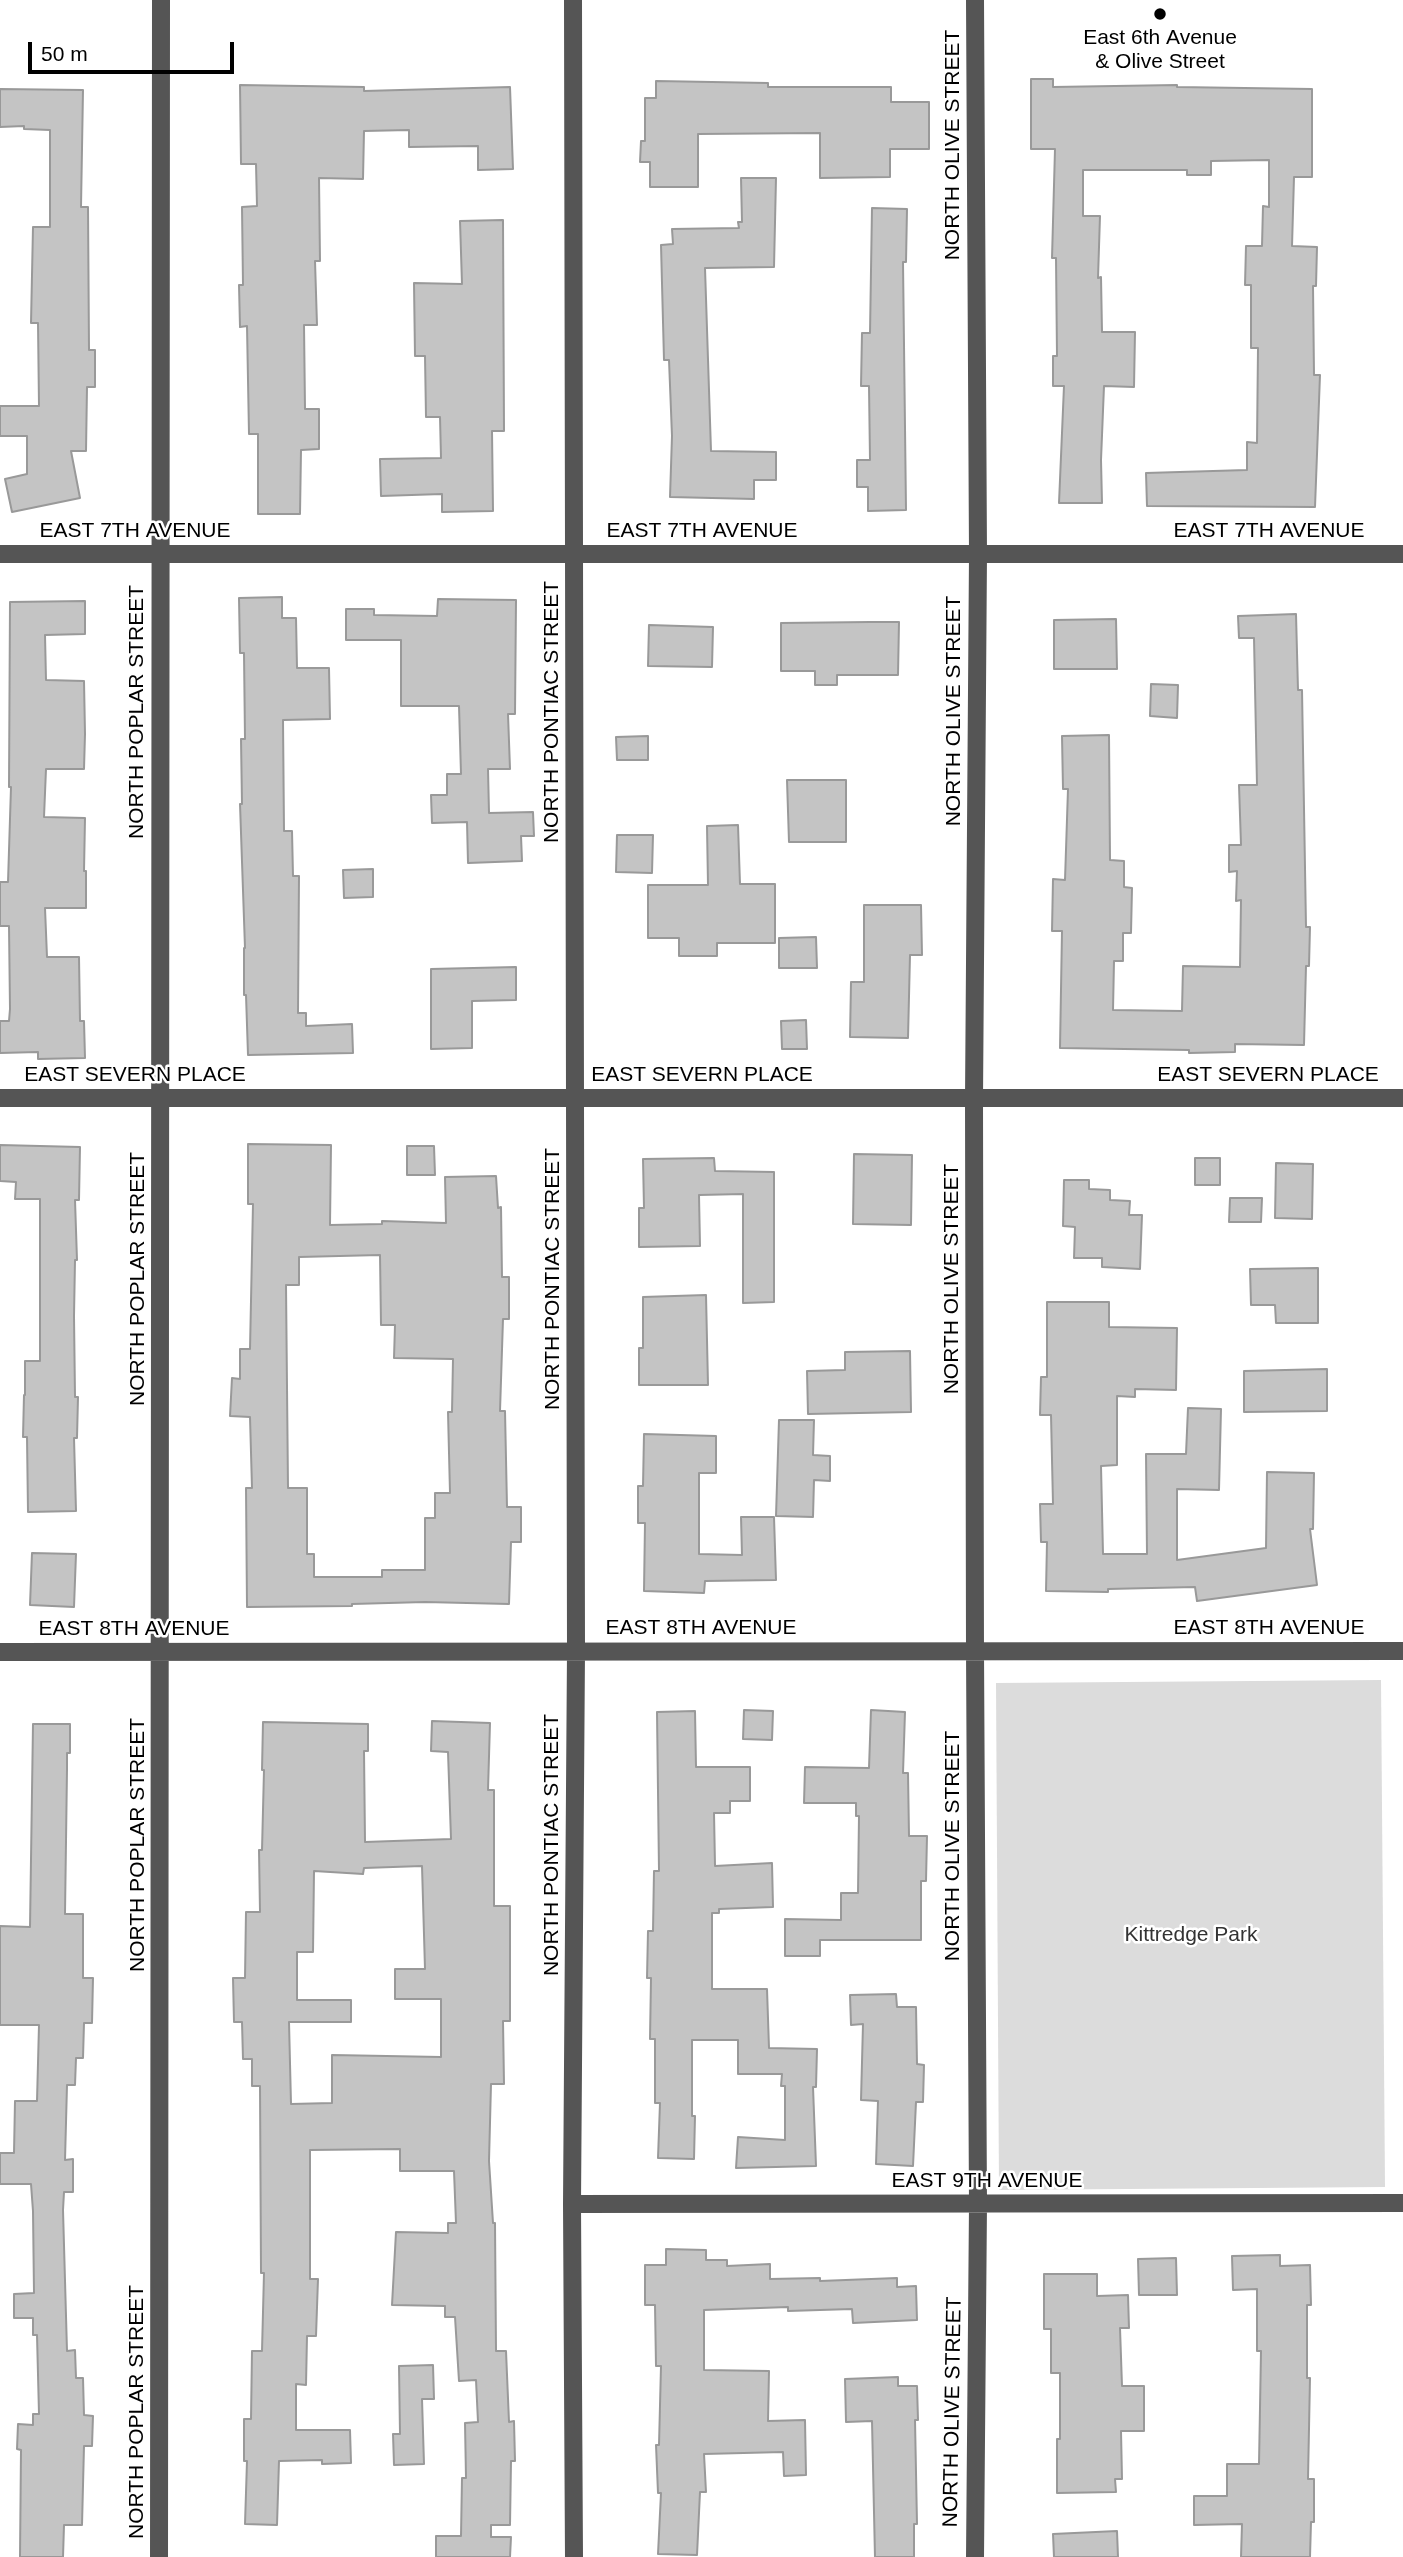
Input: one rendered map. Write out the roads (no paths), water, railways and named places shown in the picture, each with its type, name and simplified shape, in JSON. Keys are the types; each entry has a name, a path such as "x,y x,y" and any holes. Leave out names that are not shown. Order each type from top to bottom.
{"street":[{"name":"NORTH POPLAR STREET","path":"159,2557 161,0"},
{"name":"NORTH PONTIAC STREET","path":"573,0 576,1098 572,2204 574,2557"},
{"name":"NORTH OLIVE STREET","path":"975,0 978,554 974,1098 978,2204 975,2557"},
{"name":"EAST 7TH AVENUE","path":"0,554 1403,554"},
{"name":"EAST SEVERN PLACE","path":"0,1098 1403,1098"},
{"name":"EAST 8TH AVENUE","path":"0,1652 1403,1651"},
{"name":"EAST 9TH AVENUE","path":"572,2204 1403,2203"}],"place":[{"name":"East 6th Avenue & Olive Street","path":"1160,14"}],"park label":[{"name":"Kittredge Park","path":"1191,1935"}]}
